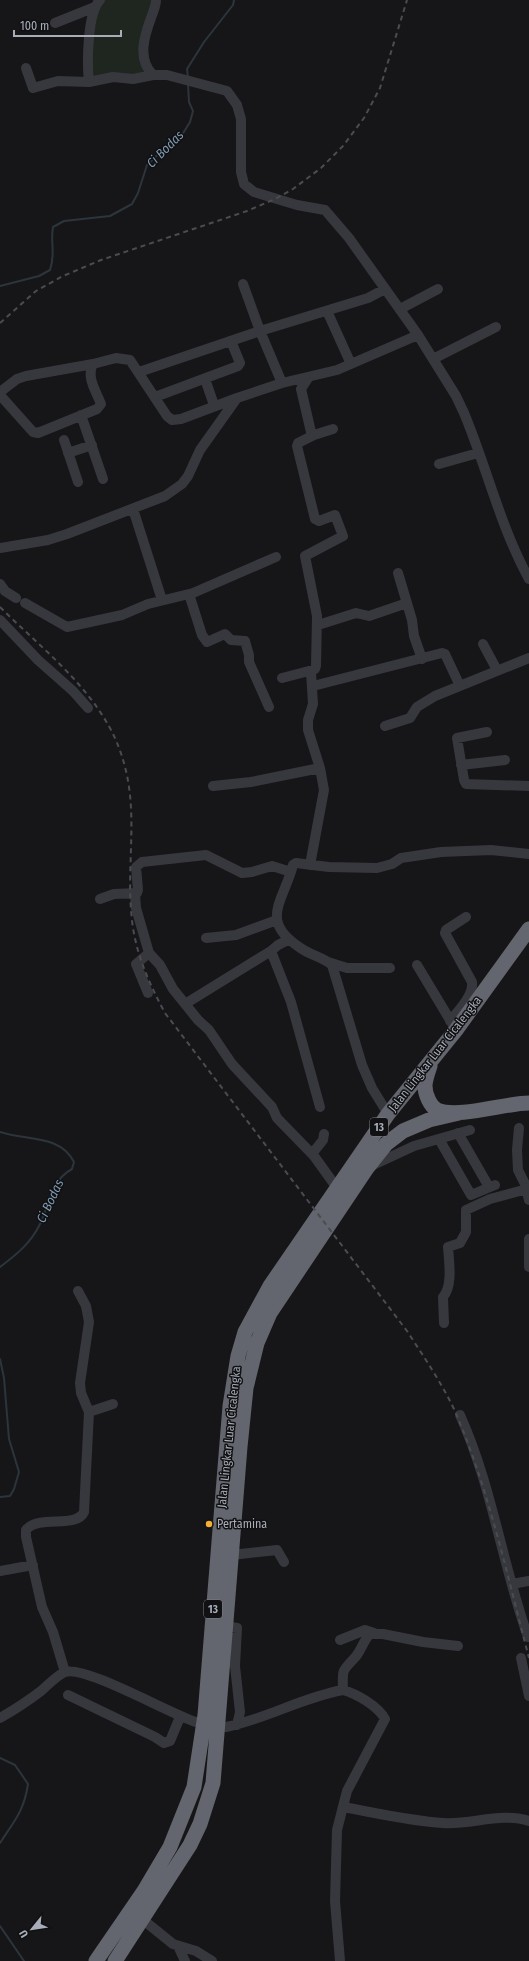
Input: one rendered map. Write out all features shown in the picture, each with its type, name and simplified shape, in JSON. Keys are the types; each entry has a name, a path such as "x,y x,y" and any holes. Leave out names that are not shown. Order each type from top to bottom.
{"highway":[{"name":"Jalan Lingkar Luar Cicalengka","path":"115,1961 190,1845 200,1824 213,1783 246,1388 258,1343 270,1313 303,1251 388,1114 431,1061 453,1026 529,929"},
{"path":"431,1061 424,1084 425,1094 432,1105 438,1110 459,1113"},
{"name":"13","path":"459,1113 528,1102"},
{"name":"Jalan Lingkar Luar Cicalengka","path":"338,1195 367,1168 386,1144 403,1131 429,1120 459,1113"},
{"name":"Jalan Lingkar Luar Cicalengka","path":"96,1961 144,1891 170,1847 194,1787 205,1714 230,1406 238,1356 245,1332 270,1286 303,1251"}],"street":[{"path":"153,75 144,63 143,54 144,36 156,0"},
{"path":"89,82 87,68 97,3"},
{"path":"55,23 97,3"},
{"path":"26,68 33,88 58,81 89,82 113,77 133,79 153,75 175,77 227,91 237,105 241,119 241,168 244,184 254,192 297,205 325,210 348,238 400,309 456,396 467,422 514,552 529,579"},
{"path":"243,284 260,331 282,383"},
{"path":"139,372 260,331 368,298 385,289"},
{"path":"400,309 438,290"},
{"path":"327,311 351,364"},
{"path":"433,359 496,327"},
{"path":"0,392 17,379 26,376 93,364 116,358 128,358 139,372 167,416 175,421 214,405 282,383 337,370 418,335"},
{"path":"155,397 240,365 231,341"},
{"path":"0,395 35,433 97,409 101,404 90,378 90,370 93,364"},
{"path":"308,378 301,389 311,432 314,435"},
{"path":"205,379 214,405"},
{"path":"0,548 48,540 165,496 182,484 188,476 200,450 237,398"},
{"path":"81,416 104,479"},
{"path":"282,678 309,671 314,669 316,666 318,625 316,607 305,556 343,536 335,515 317,521 297,446 298,443 314,435 333,429"},
{"path":"64,440 78,482"},
{"path":"68,453 92,445"},
{"path":"439,464 478,452"},
{"path":"133,509 162,600"},
{"path":"0,584 5,591 20,601 67,627 124,614 162,600 189,594 276,557"},
{"path":"398,573 412,620 414,636 422,659"},
{"path":"189,594 202,636 207,642 225,634 231,640 245,641 249,662 269,708"},
{"path":"318,625 356,613 369,616 407,603"},
{"path":"0,620 38,660 73,691 88,708"},
{"path":"483,644 497,670"},
{"path":"313,686 441,653 445,654 460,686"},
{"path":"385,726 410,718 414,710 425,701 529,658"},
{"path":"309,671 311,672 313,686 313,704 308,730 320,768 324,790 310,865"},
{"path":"487,732 457,738 461,765 466,784 529,786"},
{"path":"461,765 505,760"},
{"path":"213,786 251,782 320,768"},
{"path":"390,968 347,968 313,956 288,940 281,932 277,920 276,908 284,894 295,864 378,868 392,864 401,858 442,852 483,850 529,854"},
{"path":"291,872 272,866 252,872 242,873 206,855 142,862 136,867 138,890 135,894 136,908 149,953 160,965 166,979 198,1020 209,1030 232,1064 272,1107 277,1118 312,1154 338,1195"},
{"path":"100,899 114,894 135,894"},
{"path":"453,1026 473,986 445,933 446,930 466,917"},
{"path":"206,938 236,935 277,920"},
{"path":"185,1004 271,952 278,945 288,940"},
{"path":"271,952 291,1002 320,1107"},
{"path":"148,993 136,964 149,953"},
{"path":"328,962 333,969 362,1065 372,1088 388,1114"},
{"path":"417,965 453,1026"},
{"path":"519,1128 517,1146 518,1170 527,1189 529,1200"},
{"path":"367,1168 414,1146 470,1130"},
{"path":"439,1138 471,1195 492,1186 458,1133"},
{"path":"312,1154 323,1140 324,1134"},
{"path":"444,1323 443,1297 447,1293 449,1274 448,1248 460,1243 466,1232 466,1210 490,1199 527,1189"},
{"path":"529,1239 529,1267"},
{"path":"65,1672 53,1632 42,1607 26,1537 26,1530 35,1523 75,1519 82,1516 84,1512 89,1412 80,1388 88,1315 78,1291"},
{"path":"89,1412 113,1404"},
{"path":"460,1415 481,1472 528,1637"},
{"path":"232,1555 277,1550 284,1562"},
{"path":"0,1571 33,1565"},
{"path":"512,1584 529,1581"},
{"path":"226,1626 237,1628 235,1666 240,1712 237,1725"},
{"path":"340,1640 365,1630 422,1642 458,1646"},
{"path":"343,1690 344,1668 357,1655 366,1638 374,1633"},
{"path":"521,1658 529,1696"},
{"path":"0,1718 65,1672 75,1671 111,1683 180,1717 196,1722"},
{"path":"226,1727 237,1725 286,1706 343,1690 350,1692 368,1703 378,1710 385,1719 353,1778 343,1807 335,1845 335,1901 340,1961"},
{"path":"68,1695 155,1737 164,1743 170,1741 180,1717"},
{"path":"343,1807 442,1823 495,1819 520,1819 529,1822"},
{"path":"142,1919 173,1944 196,1951 212,1961"},
{"path":"178,1946 185,1961"}],"shaded area":[{"path":"100,0 156,0 144,36 153,75 89,82 87,69"}],"waterway":[{"name":"Ci Bodas","path":"188,78 187,69 204,42 233,5 234,0"},
{"name":"Ci Bodas","path":"0,286 39,276 50,270 53,258 53,227 64,221 110,216 132,204 138,193 147,165 170,143 182,135 190,122 193,111 189,102 188,84"},
{"name":"Ci Bodas","path":"0,1132 51,1143 68,1153 74,1162 72,1169 65,1174 55,1186 40,1224 28,1243 0,1267"},
{"name":"Ci Bodas","path":"0,1359 4,1378 9,1439 19,1472 14,1489 10,1496 0,1497"},
{"name":"Ci Bodas","path":"0,1758 15,1765 28,1784 21,1808 0,1843"},
{"name":"Ci Bodas","path":"0,1926 24,1961"}],"railway":[{"path":"0,323 36,291 63,276 101,260 247,211 275,199 293,189 321,168 343,146 364,118 380,88 407,0"},
{"path":"0,607 63,667 104,717 114,736 123,761 129,785 131,808 130,879 135,939 145,972 165,1013 407,1331 449,1399 466,1439 487,1501 529,1658"}],"place":[{"name":"Pertamina","path":"209,1524"}]}
